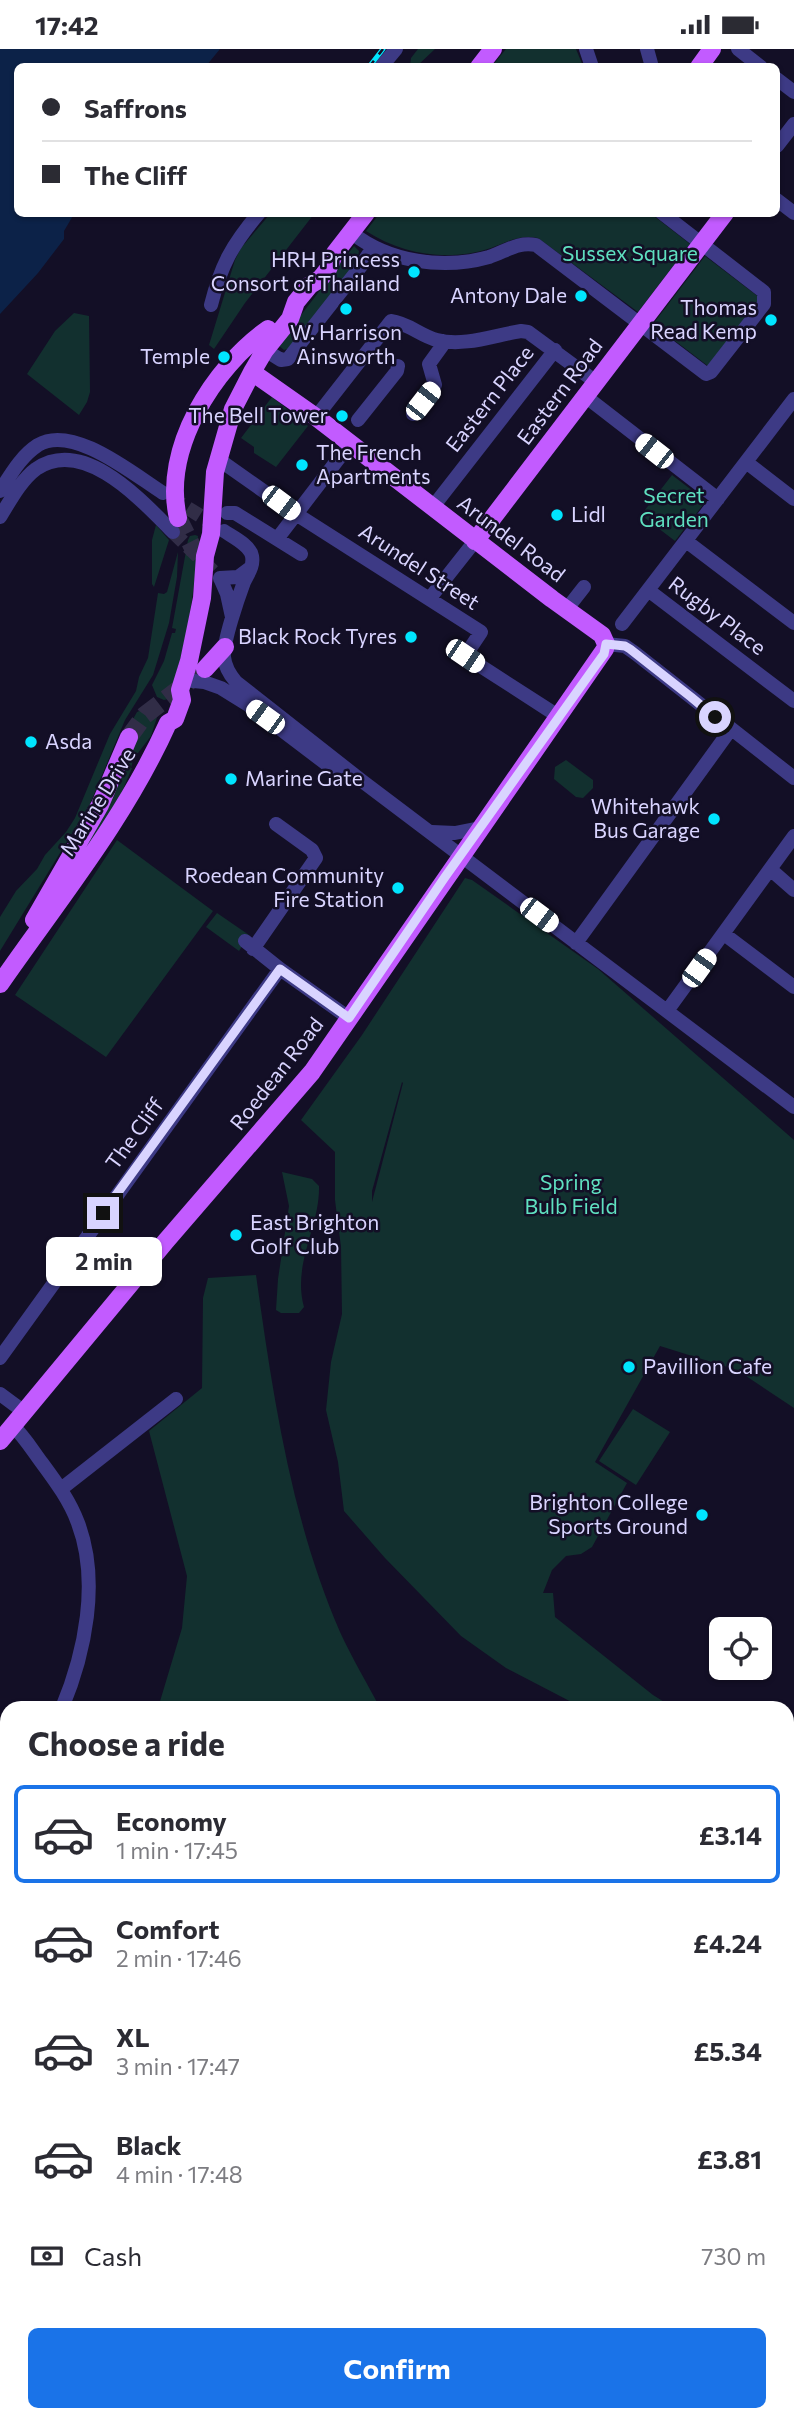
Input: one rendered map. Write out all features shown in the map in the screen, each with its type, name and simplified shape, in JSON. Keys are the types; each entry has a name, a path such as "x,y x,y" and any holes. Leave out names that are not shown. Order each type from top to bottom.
{"main road":[{"path":"482,63 493,49"},
{"path":"296,302 328,269 335,253 363,217"},
{"name":"Eastern Road","path":"475,541 722,217"},
{"name":"Marine Drive","path":"0,984 108,833 137,786 168,723 164,717 171,698 182,685 198,618 205,556 211,534 218,459 233,409 265,350 289,319 296,302"},
{"name":"Marine Drive","path":"205,556 202,534 204,501 215,434 230,393 268,329 296,302"},
{"path":"176,525 177,472 194,416 215,382 258,336 268,329"},
{"name":"Arundel Road","path":"252,372 316,417 350,434 432,508 602,635 606,644"},
{"name":"Roedean Road","path":"0,1441 166,1241 312,1072 558,716 604,654 606,644"},
{"path":"225,647 205,669 227,669"},
{"path":"0,977 100,805 129,737"},
{"name":"Marine Drive","path":"0,1000 50,928 61,901"}],"street":[{"path":"384,63 396,49"},
{"path":"738,49 756,63"},
{"path":"780,81 794,92"},
{"path":"780,142 794,124"},
{"path":"780,202 794,213"},
{"path":"211,306 230,251 256,217"},
{"path":"352,233 373,247 406,258 442,263 474,261 522,244 533,244 544,249 706,374 711,372 764,304 764,292 667,217"},
{"path":"265,350 281,361 288,359 373,247"},
{"path":"316,417 388,323 401,323 425,336 443,341 468,341 521,331 532,334 555,350 590,389 718,499"},
{"path":"413,414 440,383 429,364 443,341"},
{"name":"Eastern Place","path":"432,508 555,350"},
{"path":"277,539 398,366"},
{"path":"622,624 794,399"},
{"path":"0,491 27,453 42,443 61,439 93,450 163,493"},
{"path":"0,517 33,471 52,461 70,459 88,464 136,495 159,518 176,525"},
{"name":"Arundel Street","path":"218,459 296,514 481,632 465,656 558,716"},
{"path":"746,462 794,499"},
{"path":"227,513 235,513 301,554"},
{"path":"224,531 248,548 252,556 251,567 225,647 227,669 239,685 794,1107"},
{"name":"Eastern Road","path":"430,598 475,541"},
{"path":"686,541 794,623"},
{"path":"233,620 230,601 220,578 238,577 251,567"},
{"path":"566,610 584,587"},
{"name":"Rugby Place","path":"648,590 794,701"},
{"path":"606,644 630,649 794,778"},
{"path":"182,685 204,682 221,688 250,706 341,775 362,781"},
{"path":"576,943 730,729"},
{"path":"276,824 312,850 316,858 249,945 349,1018"},
{"path":"432,832 463,832 480,828"},
{"path":"667,1011 794,836"},
{"path":"770,869 794,890"},
{"path":"724,934 794,987"},
{"name":"The Cliff","path":"0,1358 280,969"},
{"path":"0,1394 18,1418 61,1489 83,1539 89,1583 85,1625 64,1701"},
{"path":"61,1489 166,1401"}],"green space":[{"path":"418,49 435,49 420,63 410,63"},
{"path":"506,49 576,49 582,63 494,63"},
{"path":"267,217 312,217 245,303 214,349 209,345 241,248"},
{"name":"Sussex Square","path":"377,217 655,217 690,244 638,312 538,238 519,238 475,252 443,255 411,251 366,231"},
{"path":"354,246 359,251 357,261 290,348 284,350 278,345"},
{"name":"Sussex Square","path":"705,256 760,298 708,366 653,324"},
{"path":"74,313 89,316 90,392 79,415 27,374 55,331"},
{"path":"272,397 308,426 276,467 254,453 254,447 241,438"},
{"name":"Secret Garden","path":"672,475 706,501 675,541 641,515"},
{"path":"156,525 169,540 154,587 152,540"},
{"path":"198,536 197,557 189,619 175,679 168,699 164,700 157,697 152,685 164,661 172,633 175,633 176,629 172,628 188,540"},
{"path":"178,552 177,577 169,623 153,675 125,720 90,804 0,951 0,917 16,891 37,869 75,818 110,734 136,691 148,658 158,593 167,592"},
{"path":"148,707 160,708 151,736 138,753 135,753 132,768 118,801 44,914 124,735 137,712"},
{"path":"566,760 593,780 593,788 583,798 576,797 554,779 555,767"},
{"path":"117,840 213,911 106,1057 15,995"},
{"name":"Spring Bulb Field","path":"465,878 472,880 598,969 794,1140 794,1408 737,1370 660,1346 595,1462 627,1483 592,1547 581,1554 566,1556 552,1570 543,1593 553,1593 555,1617 663,1701 570,1701 506,1668 461,1636 385,1558 344,1511 338,1462 326,1410 331,1362 342,1314 335,1152 301,1120 362,1035","holes":["402,1082 403,1083 372,1202 372,1191"]},
{"path":"217,913 249,935 239,951 206,927"},
{"path":"282,1172 312,1179 319,1186 301,1276 304,1307 299,1313 281,1313 276,1310 289,1206"},
{"name":"East Brighton Golf Club","path":"256,1275 269,1366 296,1501 323,1589 340,1632 376,1701 160,1701 182,1628 187,1576 149,1431 202,1388 203,1298 208,1278"},
{"path":"633,1409 670,1432 636,1485 599,1461"}],"water":[{"path":"0,49 220,49 208,63 14,63 14,217 72,217 64,231 64,239 38,273 0,314"}],"tunnel":[{"path":"170,497 218,527"},
{"path":"178,518 195,552"},
{"path":"173,532 220,578"},
{"path":"129,737 145,715 205,669"}],"railway":[{"path":"372,63 383,49"}],"place":[{"name":"HRH Princess Consort of Thailand","path":"414,272"},
{"name":"Antony Dale","path":"581,296"},
{"name":"W. Harrison Ainsworth","path":"346,309"},
{"name":"Thomas Read Kemp","path":"771,320"},
{"name":"Temple","path":"224,357"},
{"name":"The Bell Tower","path":"342,416"},
{"name":"The French Apartments","path":"302,465"},
{"name":"Lidl","path":"557,515"},
{"name":"Black Rock Tyres","path":"411,637"},
{"name":"Asda","path":"31,742"},
{"name":"Marine Gate","path":"231,779"},
{"name":"Whitehawk Bus Garage","path":"714,819"},
{"name":"Roedean Community Fire Station","path":"398,888"},
{"name":"East Brighton Golf Club","path":"236,1235"},
{"name":"Pavillion Cafe","path":"629,1367"},
{"name":"Brighton College Sports Ground","path":"702,1515"}],"route":[{"path":"103,1213 280,969 349,1018 445,877 604,654 606,644 630,649 715,717"}]}
